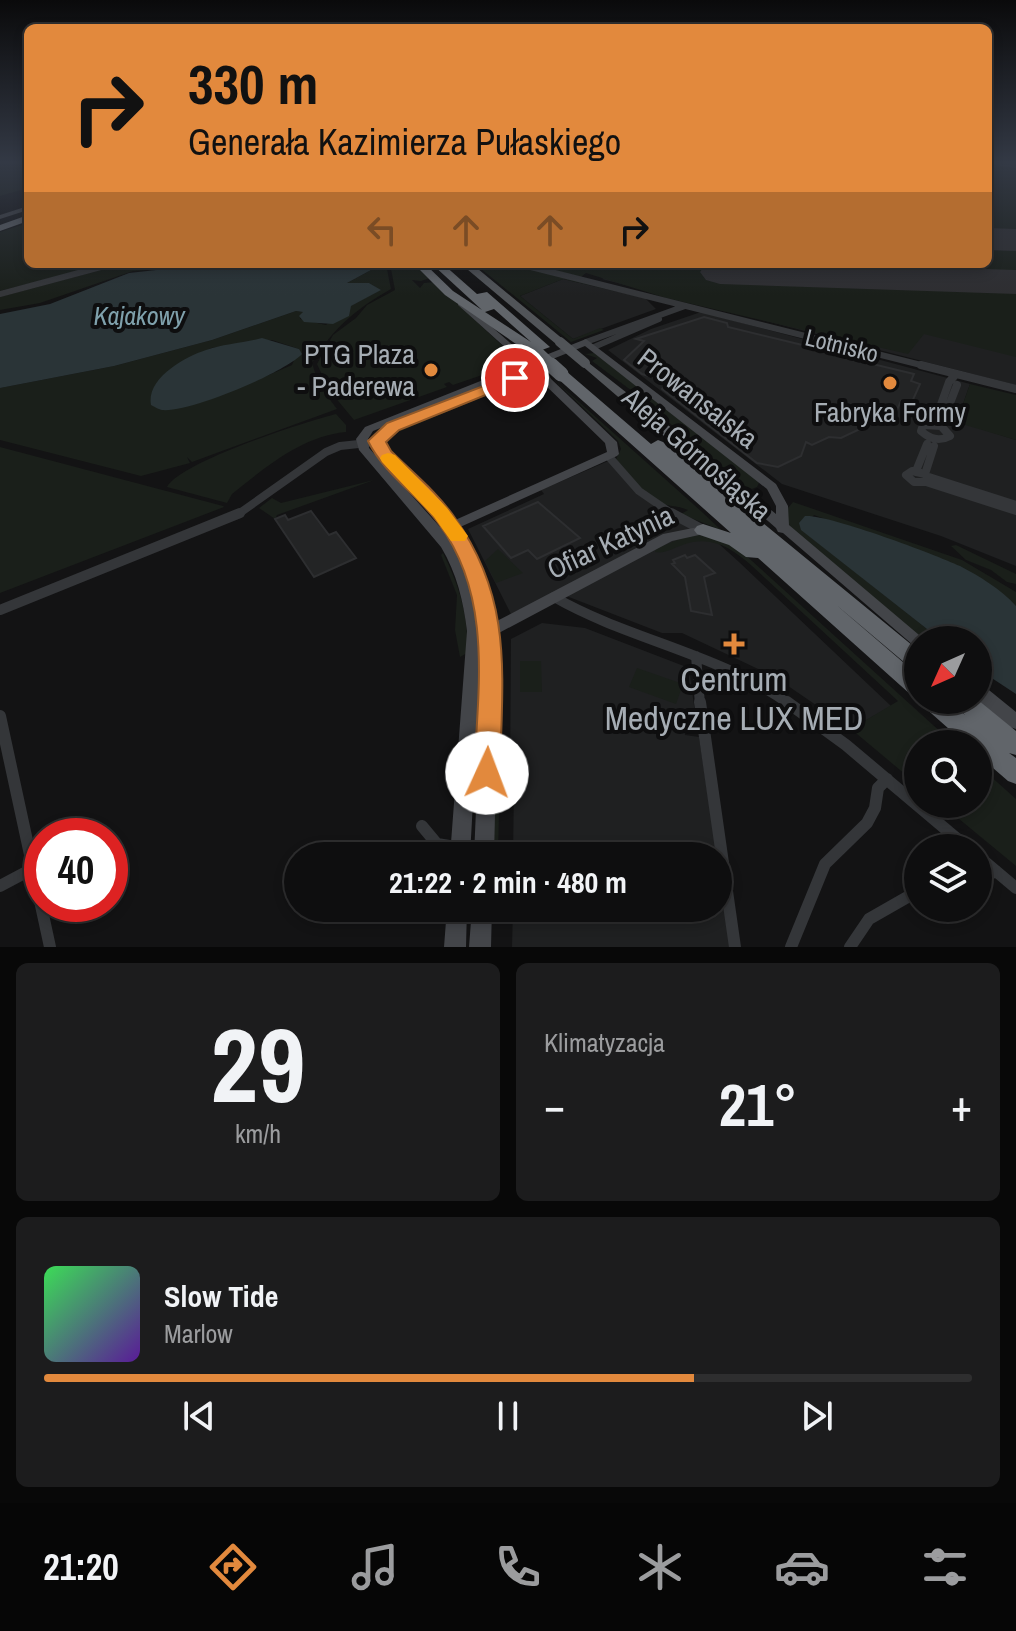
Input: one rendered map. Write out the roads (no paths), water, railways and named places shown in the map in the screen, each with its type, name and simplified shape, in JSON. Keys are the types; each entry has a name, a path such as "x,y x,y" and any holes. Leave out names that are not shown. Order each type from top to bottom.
{"highway":[{"path":"0,225 24,217"},
{"path":"423,268 449,293 541,350"},
{"name":"Aleja Górnośląska","path":"442,268 565,371 904,676"},
{"path":"452,268 541,350"},
{"name":"Aleja Górnośląska","path":"565,371 780,536 904,649"},
{"path":"664,429 780,536"},
{"path":"703,530 735,541 806,589"},
{"path":"947,714 1016,773"},
{"path":"979,714 1016,745"}],"main road":[{"path":"471,268 664,429"}],"street":[{"path":"0,294 97,268"},
{"name":"Lotnisko","path":"535,268 922,366 953,381"},
{"name":"Aleja Górnośląska","path":"449,293 581,412 611,442 612,453"},
{"path":"667,301 672,307 669,310"},
{"path":"377,443 381,434 393,427 669,310 689,307"},
{"path":"361,444 365,434 379,423 689,307"},
{"name":"Prowansalska","path":"590,344 772,487 782,506 780,536"},
{"path":"938,425 953,381 989,382 1016,389"},
{"path":"926,424 938,425 950,436 932,441 920,428 926,424"},
{"path":"664,429 740,490 780,536 904,630"},
{"path":"925,476 932,441"},
{"path":"0,610 230,518 326,452 377,443"},
{"path":"377,443 444,530 483,631 484,842"},
{"path":"361,444 444,530"},
{"path":"444,530 612,453"},
{"name":"Ofiar Katynia","path":"612,453 617,469 658,507 703,530"},
{"path":"925,476 1016,505"},
{"path":"925,476 1016,511"},
{"path":"740,490 755,494 765,490 759,477"},
{"name":"Ofiar Katynia","path":"483,631 645,549 680,533 703,530"},
{"path":"554,597 575,609 696,656 785,700 837,738 952,834"},
{"path":"461,842 483,631"},
{"path":"696,656 695,667 735,947"},
{"path":"992,702 1016,722"},
{"path":"0,716 24,831"},
{"path":"791,947 825,864 867,823 875,808 878,788 887,779"},
{"path":"422,826 433,842"},
{"path":"992,868 1016,888"},
{"path":"992,873 996,871"},
{"path":"0,886 24,873"},
{"path":"850,947 854,936 870,918 904,898"},
{"path":"44,922 50,947"},
{"path":"455,947 456,922"},
{"path":"480,947 481,922"}],"water":[{"name":"Kajakowy","path":"175,268 375,268 347,283 369,283 381,290 351,306 349,316 333,324 304,322 299,316 303,312 296,311 212,340 114,366 0,388 0,314 50,304 129,273"},
{"path":"262,338 299,349 302,354 276,371 213,399 175,409 162,410 151,405 154,386 168,370 197,353"},
{"path":"805,516 817,517 857,528 960,566 1004,594 1016,606 1016,694 992,678 992,626 923,626 801,530 799,523"}],"place":[{"name":"PTG Plaza - Paderewa","path":"431,370"},
{"name":"Fabryka Formy","path":"890,383"},
{"name":"Centrum Medyczne LUX MED","path":"734,644"}]}
